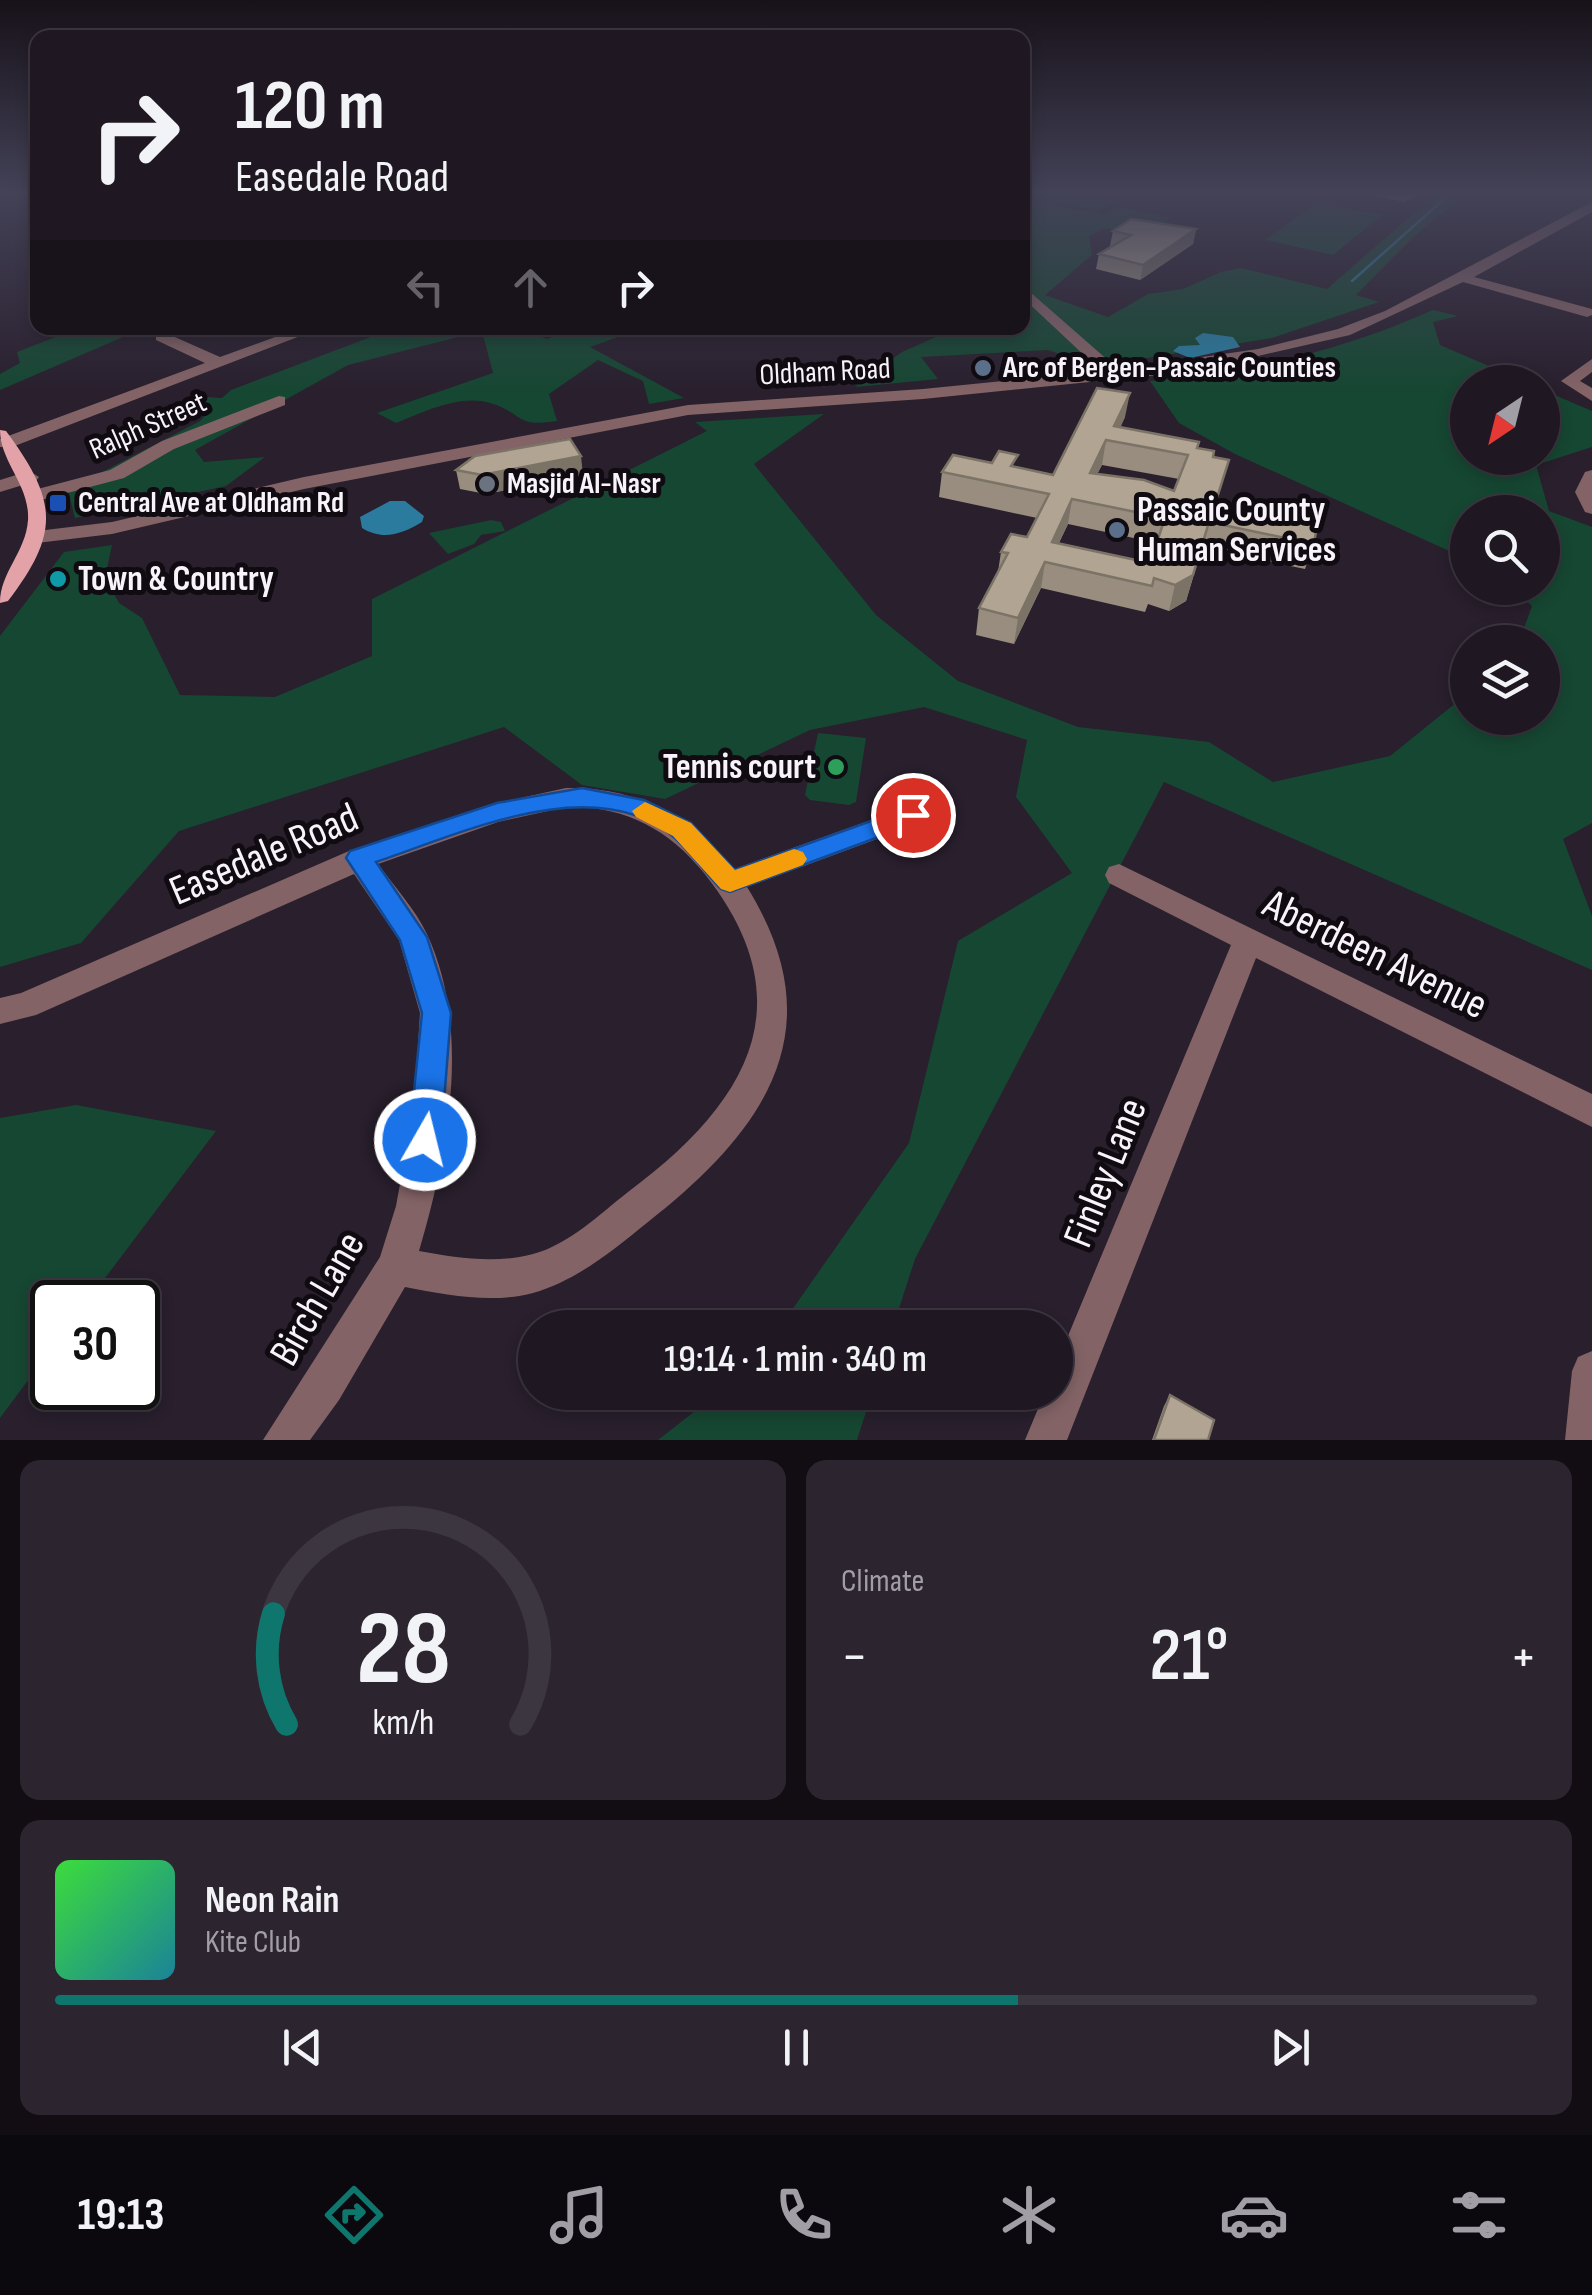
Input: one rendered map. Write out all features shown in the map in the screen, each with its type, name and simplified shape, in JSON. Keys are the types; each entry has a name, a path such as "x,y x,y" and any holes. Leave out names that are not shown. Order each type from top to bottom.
{"main road":[{"path":"0,596 22,568 37,537 41,508 33,486 3,439"}],"street":[{"name":"Oldham Road","path":"37,537 112,528 304,483 688,410 830,402 1223,361 1308,342 1390,314 1497,259"},
{"path":"1463,278 1587,312"},
{"path":"1030,296 1115,375"},
{"path":"3,439 293,335"},
{"path":"162,337 217,362"},
{"path":"1592,364 1569,381 1592,396"},
{"name":"Ralph Street","path":"0,486 33,486 118,474 168,445 279,402"},
{"path":"1592,476 1585,492 1592,508"},
{"name":"Easedale Road","path":"0,1011 24,1006 359,858 497,812 582,796 636,806 682,830 730,882 766,947 774,993 763,1066 732,1120 682,1173 568,1260 518,1278 448,1277 396,1266"},
{"path":"730,882 913,815"},
{"name":"Birch Lane","path":"284,1440 324,1384 396,1266 414,1206 431,1106 436,1013 413,937 359,858"},
{"name":"Aberdeen Avenue","path":"1119,876 1592,1111"},
{"name":"Finley Lane","path":"1046,1440 1248,940"},
{"path":"1586,1440 1592,1371"}],"green space":[{"path":"1030,259 1087,259 1045,295 1108,317 1148,294 1183,289 1221,272 1241,268 1327,289 1361,259 1392,259 1356,295 1379,302 1272,338 1092,365 1048,350 921,357 938,379 855,387 902,352 939,335 1030,335"},
{"path":"1433,310 1458,316 1433,322 1440,345 1486,365 1450,365 1450,475 1539,475 1544,495 1450,495 1450,551 1235,454 1179,423 1150,381 1294,358"},
{"path":"61,335 128,335 0,390 0,374 20,363 17,352"},
{"path":"466,335 348,365 195,450 204,462 265,457 226,486 75,518 67,486 83,482 200,421 211,409 192,408 207,397 222,398 231,390 373,336"},
{"path":"483,335 537,335 547,339 557,335 623,335 590,347 684,398 649,404 643,381 598,360 549,394 557,421 533,423 478,401 442,406 396,423 377,413 493,373"},
{"path":"1560,397 1592,411 1592,447 1560,457"},
{"path":"824,414 754,464 876,615 958,681 1078,727 1209,742 1273,782 1390,756 1450,708 1450,735 1560,735 1560,625 1525,625 1532,606 1560,605 1560,515 1592,527 1592,823 1563,839 1592,916 1592,970 1164,782 915,1259 898,1310 792,1310 909,1143 958,941 1072,873 1016,797 1027,740 924,707 810,730 665,799 582,785 504,727 179,831 81,943 0,967 0,636 64,552 112,545 105,578 119,603 142,618 180,695 275,697 372,656 372,599 707,431 695,422"},
{"path":"491,520 501,522 505,531 481,535 474,544 448,554 429,533"},
{"name":"Tennis court","path":"818,733 866,738 856,802 849,805 810,800 805,795"},
{"path":"76,1105 216,1131 104,1280 30,1280 30,1378 0,1418 0,1118"},
{"path":"696,1410 867,1410 857,1440 658,1440"}],"water":[{"path":"1203,333 1233,337 1240,347 1190,358 1173,351 1179,346 1200,345 1195,338"},
{"path":"390,501 405,501 424,516 422,522 392,534 362,528 360,517"}],"building":[{"path":"1120,259 1152,259 1143,265"},
{"path":"1097,388 1130,393 1114,426 1199,442 1197,448 1214,451 1213,457 1229,460 1215,504 1317,525 1314,544 1209,522 1193,575 1175,585 1154,578 1152,586 1045,562 1018,618 979,608 1008,553 1001,552 1011,534 1027,537 1049,494 942,472 953,455 992,463 999,451 1018,455 1011,466 1053,475","holes":["1106,440 1188,455 1174,491 1144,480 1090,473","1072,499 1165,518 1150,563 1052,542"]},
{"path":"570,439 581,456 482,475 456,470 475,456"},
{"path":"1170,1395 1214,1420 1208,1440 1154,1440"}],"waterway":[{"path":"1352,281 1376,259"}],"slow traffic":[{"path":"645,811 682,830 730,882 794,859"}],"place":[{"name":"Arc of Bergen-Passaic Counties","path":"983,368"},
{"name":"Masjid Al-Nasr","path":"487,484"},
{"name":"Central Ave at Oldham Rd","path":"58,503"},
{"name":"Passaic County Human Services","path":"1117,530"},
{"name":"Town & Country","path":"58,579"},
{"name":"Tennis court","path":"836,767"}],"route":[{"path":"425,1140 431,1106 436,1013 413,937 359,858 497,812 582,796 636,806 682,830 730,882 913,815"}]}
